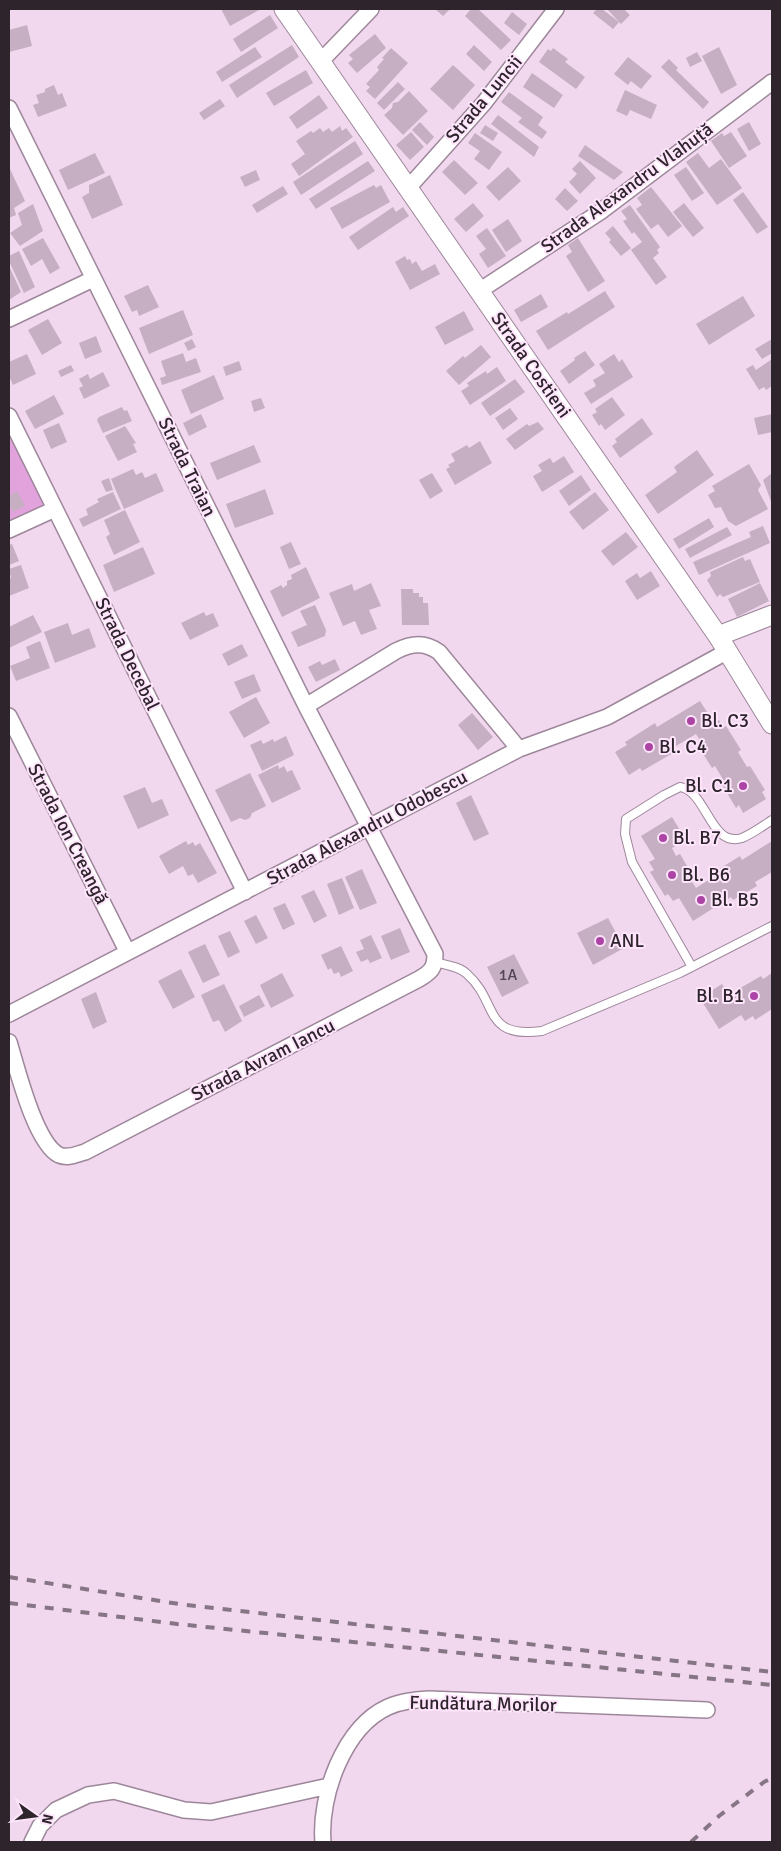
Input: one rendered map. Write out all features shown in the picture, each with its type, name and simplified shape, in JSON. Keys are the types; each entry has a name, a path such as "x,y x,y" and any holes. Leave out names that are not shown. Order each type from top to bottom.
{"street":[{"name":"Strada Costieni","path":"284,9 723,643 772,724"},
{"path":"320,62 371,9"},
{"name":"Strada Luncii","path":"408,187 484,103 556,9"},
{"name":"Strada Alexandru Vlahuță","path":"480,291 600,212 772,82"},
{"name":"Strada Traian","path":"9,108 306,706 368,826"},
{"path":"9,320 93,278"},
{"name":"Strada Decebal","path":"9,416 245,892"},
{"path":"9,530 54,509"},
{"path":"723,643 772,615"},
{"name":"Strada Alexandru Odobescu","path":"9,1014 519,749 607,717 723,643"},
{"path":"306,706 396,650 412,644 422,644 431,646 439,652 519,749"},
{"name":"Strada Ion Creangă","path":"9,716 127,951"},
{"path":"368,826 435,954 435,962"},
{"name":"Strada Avram Iancu","path":"9,1042 32,1113 42,1136 51,1149 60,1156 66,1157 85,1152 419,979 430,973 435,962"},
{"name":"Fundătura Morilor","path":"323,1842 324,1805 328,1786 344,1752 364,1722 389,1706 406,1701 429,1699 707,1710"},
{"path":"32,1842 40,1826 56,1810 88,1795 114,1791 184,1810 211,1812 328,1786"}],"lane":[{"path":"692,967 632,862 625,834 626,819 680,787 692,792 717,829 724,836 734,839 744,837 772,820"},
{"path":"435,962 467,973 476,984 495,1020 512,1031 524,1034 542,1031 692,967 772,926"}],"shaded area":[{"path":"9,422 50,507 9,526"}],"building":[{"path":"221,9 261,9 230,26"},
{"path":"435,9 450,9 443,16"},
{"path":"471,9 478,9 511,40 501,50 465,16"},
{"path":"597,9 602,9 619,22 613,29 593,13"},
{"path":"607,9 624,9 630,15 621,24"},
{"path":"512,12 527,24 519,35 504,23"},
{"path":"270,15 278,28 241,52 233,39"},
{"path":"27,25 32,46 9,52 9,30"},
{"path":"375,34 386,48 357,73 348,63 353,59 349,55"},
{"path":"292,45 299,57 237,98 229,85"},
{"path":"474,45 492,62 484,71 466,54"},
{"path":"255,47 262,57 222,82 216,72"},
{"path":"719,47 737,85 721,94 702,56"},
{"path":"391,48 408,63 375,99 366,91 370,87 366,84 379,70 377,67"},
{"path":"553,48 568,59 565,62 585,77 576,89 539,62 548,49 551,51"},
{"path":"697,52 702,61 690,67 686,58"},
{"path":"628,57 652,76 641,89 631,81 628,85 614,74"},
{"path":"669,59 678,68 676,70 709,102 703,109 661,67"},
{"path":"453,65 475,85 453,110 430,89"},
{"path":"306,70 313,83 274,106 266,93"},
{"path":"532,73 563,95 554,108 523,87"},
{"path":"398,82 405,89 384,110 377,103"},
{"path":"54,85 58,95 62,93 67,106 38,117 33,105 39,103 36,95 45,92 45,89"},
{"path":"625,90 657,105 651,119 630,110 627,116 616,111"},
{"path":"409,91 428,111 403,135 384,115 392,108 393,103 398,102"},
{"path":"509,92 543,117 538,125 547,132 542,139 518,122 522,118 501,102"},
{"path":"319,95 328,108 297,129 289,117"},
{"path":"220,99 225,106 204,120 199,113"},
{"path":"498,115 539,147 534,157 491,124"},
{"path":"420,122 434,137 427,145 412,130"},
{"path":"749,122 761,144 749,151 737,129"},
{"path":"485,125 498,133 493,141 480,133"},
{"path":"340,126 342,131 346,128 353,137 299,176 291,164 305,154 296,141 311,131 313,133 320,128 323,132 329,128 332,132"},
{"path":"411,132 424,147 410,160 396,145"},
{"path":"731,132 747,156 729,168 711,141 722,133 724,136"},
{"path":"475,133 502,152 489,170 474,159 480,151 468,143"},
{"path":"355,141 363,154 301,195 293,182"},
{"path":"585,145 623,172 614,180 578,156"},
{"path":"95,153 105,173 68,190 59,170"},
{"path":"698,153 709,168 721,159 742,188 717,205 686,162"},
{"path":"454,160 478,183 465,195 442,172"},
{"path":"368,161 375,171 316,209 309,199"},
{"path":"580,161 596,178 580,194 569,182 577,174 572,169"},
{"path":"9,167 25,201 14,208 16,215 9,218"},
{"path":"508,167 521,181 499,201 486,187"},
{"path":"686,167 704,193 692,201 674,175"},
{"path":"256,170 260,180 245,187 240,177"},
{"path":"110,175 123,205 92,219 82,197 89,193 89,185"},
{"path":"374,185 376,188 381,185 390,202 342,229 330,208"},
{"path":"283,186 288,194 257,213 252,205"},
{"path":"651,187 682,226 668,237 658,224 651,229 636,209 642,205 637,198"},
{"path":"565,188 578,201 567,211 555,199"},
{"path":"743,192 768,227 757,234 733,200"},
{"path":"473,203 484,216 466,232 454,219"},
{"path":"684,203 704,228 693,237 673,212"},
{"path":"33,204 43,231 20,246 10,233 22,225 18,213"},
{"path":"630,205 660,247 657,250 659,253 653,258 667,277 656,285 631,250 642,242 634,232 632,234 623,221 627,219 621,211"},
{"path":"393,207 396,212 403,207 409,216 358,250 349,237"},
{"path":"508,219 522,241 506,252 492,230"},
{"path":"613,226 631,248 621,256 609,242 611,240 605,233"},
{"path":"487,228 506,256 488,268 479,254 486,249 476,236"},
{"path":"43,238 60,268 50,274 42,259 31,266 22,249"},
{"path":"578,238 605,281 588,292 566,256 572,252 568,245"},
{"path":"19,251 35,287 24,293 9,261 9,256"},
{"path":"405,256 407,260 410,259 412,264 416,261 422,271 435,264 440,274 410,290 395,262"},
{"path":"9,266 21,292 9,300"},
{"path":"148,285 159,307 139,316 137,310 132,312 124,296"},
{"path":"605,291 615,307 548,350 536,331"},
{"path":"541,294 548,307 521,322 514,310"},
{"path":"743,296 755,316 709,345 696,324"},
{"path":"183,310 193,335 149,354 139,328"},
{"path":"464,311 474,330 445,345 435,327"},
{"path":"48,319 62,343 42,355 28,330"},
{"path":"96,336 102,352 85,359 79,343"},
{"path":"192,339 196,347 188,351 184,343"},
{"path":"772,339 772,353 762,359 755,349"},
{"path":"481,345 491,357 459,385 446,371 463,356 465,358"},
{"path":"585,351 595,365 569,384 560,371"},
{"path":"183,353 186,362 196,358 201,372 162,385 160,378 166,376 161,361"},
{"path":"27,354 36,374 13,385 9,376 9,362"},
{"path":"614,354 619,362 622,359 633,377 591,404 584,393 596,386 593,380 605,373 599,364"},
{"path":"772,359 772,386 766,390 764,387 759,390 746,369 753,365 756,370"},
{"path":"239,361 242,370 226,376 223,367"},
{"path":"71,365 74,371 61,377 58,371"},
{"path":"497,367 506,381 470,405 461,391 469,386 467,383 486,371 487,374"},
{"path":"103,372 110,386 84,399 79,388 83,386 79,379 88,374 90,379"},
{"path":"214,375 224,399 191,414 181,390"},
{"path":"515,379 525,392 490,416 481,403"},
{"path":"54,395 64,414 35,429 25,411"},
{"path":"612,397 625,415 605,430 601,424 599,426 592,415 597,412 595,409"},
{"path":"261,398 265,408 254,412 251,401"},
{"path":"122,407 124,411 127,410 132,421 103,433 97,420 99,417"},
{"path":"510,408 518,419 503,430 495,418"},
{"path":"201,414 207,427 189,436 183,423"},
{"path":"772,414 772,432 758,435 754,418"},
{"path":"642,418 653,434 620,458 612,446 617,442 615,439"},
{"path":"538,422 544,429 515,450 506,439 527,424 529,426"},
{"path":"59,423 67,442 51,449 43,430"},
{"path":"125,426 136,443 133,444 137,452 118,461 105,436"},
{"path":"480,441 492,463 455,485 446,469 450,467 448,465 455,461 451,454 467,445 469,448"},
{"path":"254,445 261,462 217,480 210,463"},
{"path":"697,450 714,475 658,514 645,495 677,472 674,467"},
{"path":"564,456 574,472 542,492 533,476 542,471 538,465 550,458 553,463"},
{"path":"749,464 761,485 758,490 768,509 736,526 728,521 721,507 715,508 708,495 715,491 712,486"},
{"path":"133,469 136,475 142,472 145,478 156,473 164,491 124,509 111,479"},
{"path":"432,473 443,491 430,499 419,480"},
{"path":"772,473 772,504 763,480"},
{"path":"581,475 591,490 569,506 559,491"},
{"path":"109,478 113,490 106,492 101,481"},
{"path":"265,489 274,514 235,528 226,504"},
{"path":"17,491 25,506 13,512 9,504 9,496"},
{"path":"113,492 121,509 83,527 79,519 88,515 86,509 99,502 97,499"},
{"path":"595,492 609,510 583,530 569,512"},
{"path":"125,510 140,542 114,555 106,537 110,534 104,520"},
{"path":"709,518 714,527 679,549 673,539"},
{"path":"763,526 770,543 699,575 693,562 751,537 749,532"},
{"path":"727,527 732,535 690,558 685,549"},
{"path":"626,532 638,547 613,566 601,551"},
{"path":"291,542 301,564 289,569 280,547"},
{"path":"12,544 19,561 9,565 9,545"},
{"path":"143,547 155,574 114,592 103,565"},
{"path":"743,557 745,561 750,559 760,582 723,597 720,594 717,597 707,580 711,576 710,572"},
{"path":"21,565 29,588 9,596 9,579 11,578 9,569"},
{"path":"306,567 320,598 282,617 270,591 281,585 283,588 287,585 287,581 292,579 291,575"},
{"path":"651,571 660,586 637,600 625,581 637,573 640,578"},
{"path":"371,583 381,606 369,610 377,629 361,635 355,621 343,626 329,593 352,584 354,591"},
{"path":"760,583 769,601 737,617 728,599"},
{"path":"401,589 413,589 413,593 419,593 419,597 423,597 423,603 428,603 429,625 402,625"},
{"path":"315,605 326,630 325,636 298,647 291,632 307,625 300,611"},
{"path":"204,612 206,616 213,613 219,626 190,640 181,623"},
{"path":"33,615 42,632 9,648 9,627"},
{"path":"68,623 72,635 89,628 96,647 55,663 44,632"},
{"path":"40,641 50,668 16,681 10,666 30,658 26,647"},
{"path":"242,644 248,656 228,666 222,654"},
{"path":"335,659 340,670 316,682 308,667 320,661 322,665"},
{"path":"254,674 261,691 242,699 234,682"},
{"path":"256,697 270,723 244,738 229,712"},
{"path":"700,701 714,723 719,720 723,728 726,726 741,750 738,752 747,767 750,766 765,790 762,792 766,799 743,813 739,805 736,808 721,783 724,781 715,766 712,768 697,744 701,742 696,734 671,749 673,753 642,771 640,768 629,775 615,752 627,745 625,742 655,723 657,727"},
{"path":"472,713 493,737 478,750 458,725"},
{"path":"286,736 294,755 262,771 250,745 261,740 263,744 273,739 274,742"},
{"path":"278,765 279,769 284,766 287,772 292,770 301,789 272,803 258,775"},
{"path":"250,773 266,806 252,813 250,818 245,820 240,818 231,822 215,790"},
{"path":"145,787 152,803 162,799 169,815 138,829 123,796"},
{"path":"471,795 489,834 474,841 456,803"},
{"path":"672,817 686,840 672,848 676,856 680,854 694,878 691,880 696,888 718,874 716,871 740,856 742,860 772,841 772,872 755,882 757,886 733,900 731,897 693,921 679,898 673,901 668,894 665,896 650,872 654,870 649,862 655,859 641,836"},
{"path":"186,841 188,845 193,842 195,846 200,843 217,873 198,883 193,874 188,876 183,866 169,874 159,856"},
{"path":"362,869 377,903 360,910 345,877"},
{"path":"342,878 354,908 339,915 327,884"},
{"path":"314,890 327,916 314,923 301,896"},
{"path":"285,903 295,924 283,930 273,908"},
{"path":"256,915 268,938 256,944 244,921"},
{"name":"ANL","path":"608,918 624,948 593,965 577,933"},
{"path":"400,928 410,952 391,960 381,936"},
{"path":"230,931 240,952 228,958 218,936"},
{"path":"371,935 382,958 370,963 368,959 361,962 356,952 364,949 360,940"},
{"path":"205,944 220,975 203,983 188,952"},
{"path":"341,946 353,971 341,977 339,972 334,974 331,968 328,970 321,955"},
{"path":"514,954 529,983 502,997 487,967"},
{"path":"181,969 195,997 173,1009 158,981"},
{"path":"282,973 294,996 271,1008 260,985"},
{"path":"772,973 772,1009 755,1020 753,1016 745,1021 741,1015 719,1029 700,998 722,984 731,998 739,994 737,990 761,976 763,979"},
{"path":"224,984 242,1021 225,1032 219,1020 213,1022 201,995"},
{"path":"96,992 107,1022 93,1029 81,999"},
{"path":"259,995 265,1006 244,1017 239,1006"}],"railway":[{"path":"9,1577 179,1604 772,1672"},
{"path":"9,1603 177,1624 772,1685"},
{"path":"691,1842 719,1816 772,1778"}],"place":[{"name":"Bl. C3","path":"691,721"},
{"name":"Bl. C4","path":"649,747"},
{"name":"Bl. C1","path":"743,786"},
{"name":"Bl. B7","path":"663,838"},
{"name":"Bl. B6","path":"672,875"},
{"name":"Bl. B5","path":"701,900"},
{"name":"ANL","path":"600,941"},
{"name":"Bl. B1","path":"754,996"}]}
